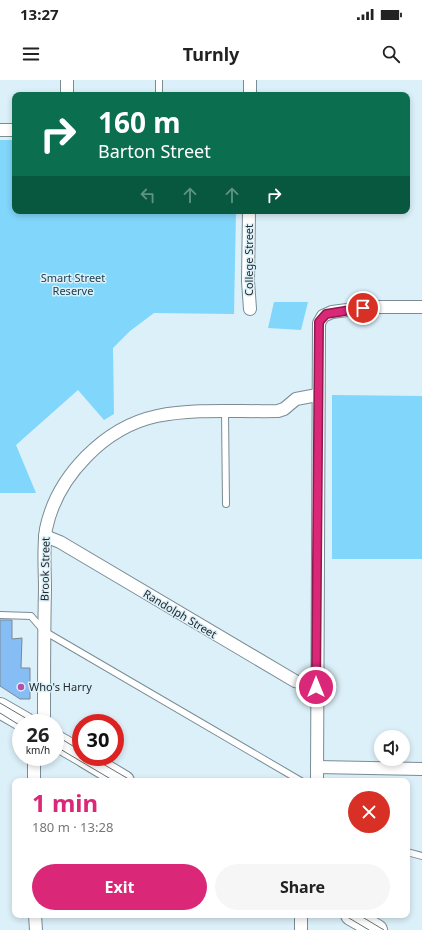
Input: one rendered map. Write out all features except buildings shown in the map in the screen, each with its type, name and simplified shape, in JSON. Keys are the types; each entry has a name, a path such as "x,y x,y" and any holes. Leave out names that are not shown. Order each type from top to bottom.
{"main road":[{"path":"0,708 12,715"},
{"path":"99,766 119,778"},
{"path":"356,918 377,930"}],"street":[{"path":"67,80 67,92"},
{"path":"250,80 250,92"},
{"path":"0,130 12,130"},
{"name":"College Street","path":"249,214 248,281 250,309"},
{"path":"317,778 317,395 319,322 323,316 332,312 370,307 422,307"},
{"name":"Brook Street","path":"44,714 46,536 55,503 71,474 94,449 113,436 141,421 156,416 188,412 278,411 284,409 296,399 317,395"},
{"name":"Randolph Street","path":"46,536 60,542 295,681 316,687"},
{"path":"34,766 34,778"},
{"path":"317,767 422,769"},
{"path":"35,918 36,930"},
{"path":"301,930 302,918"}],"lane":[{"path":"159,80 159,92"},
{"path":"225,412 226,504"},
{"path":"0,615 31,616 44,630 296,778"},
{"path":"410,853 422,856"}],"green space":[{"name":"Smart Street Reserve","path":"0,140 12,140 12,214 236,214 234,314 154,313 130,331 113,348 114,414 104,420 78,390 16,445 36,493 0,493"},
{"path":"274,302 308,302 301,330 268,328"},
{"path":"332,395 422,396 422,559 332,559"}],"tram line":[{"path":"0,703 19,714"},
{"path":"0,713 12,720"},
{"path":"64,741 72,745"},
{"path":"64,751 109,778"},
{"path":"106,766 127,778"},
{"path":"349,918 369,930"},
{"path":"364,918 384,930"}],"place":[{"name":"Who's Harry","path":"21,687"}],"route":[{"path":"316,687 317,395 319,322 323,316 332,312 363,308"}]}
